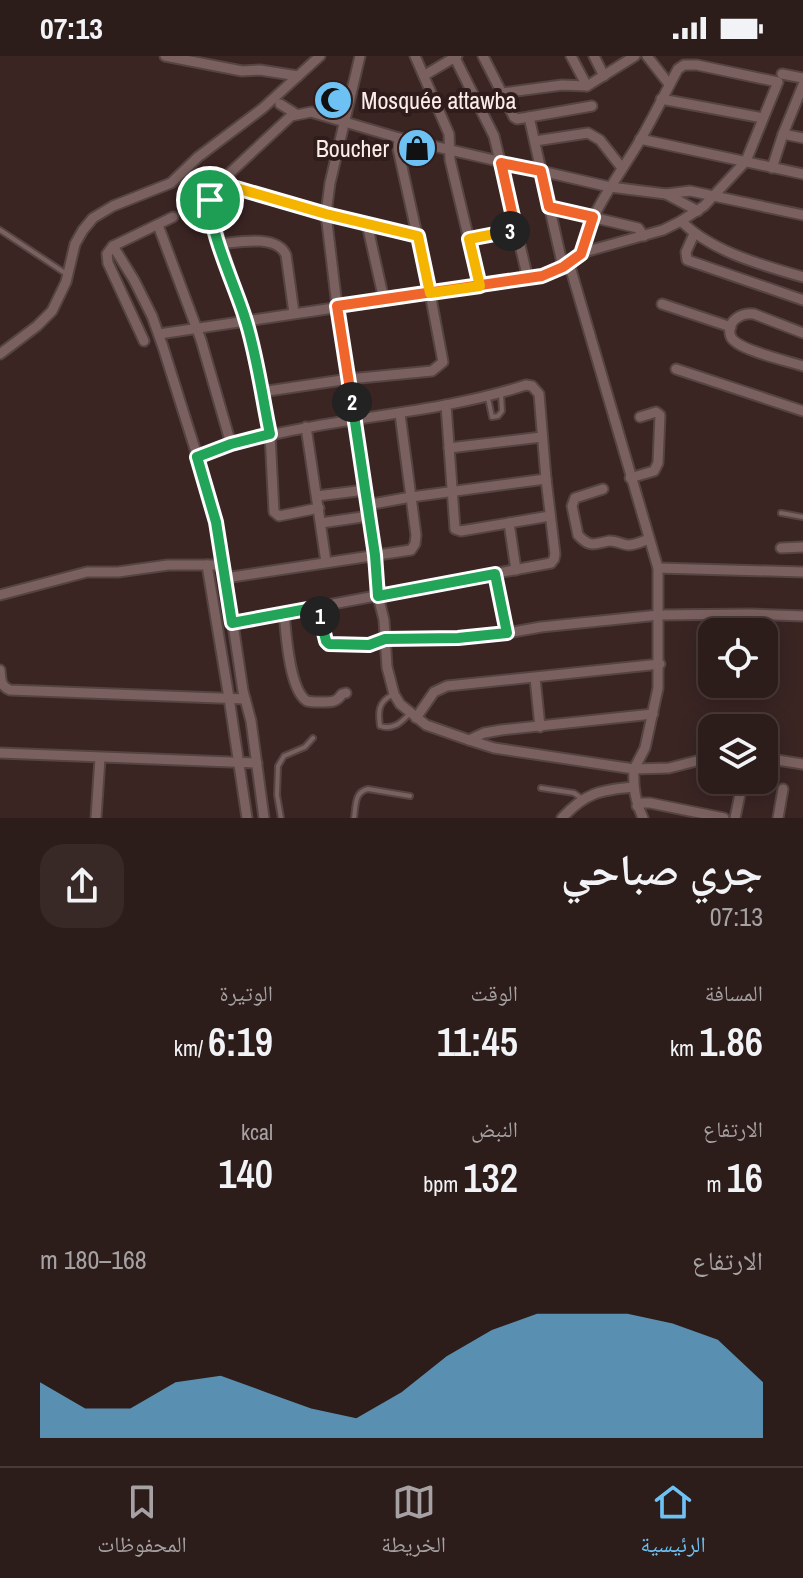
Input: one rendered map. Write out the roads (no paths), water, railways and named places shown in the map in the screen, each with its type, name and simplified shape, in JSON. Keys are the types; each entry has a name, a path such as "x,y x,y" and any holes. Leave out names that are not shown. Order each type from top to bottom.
{"street":[{"path":"165,56 242,71 260,70 298,76"},
{"path":"0,354 45,319 57,302 68,275 75,244 93,218 113,206 171,183 198,157 263,108 320,56"},
{"path":"360,56 330,183 326,214 375,555 378,596 384,620 387,667 394,694 413,715 438,731 494,748 634,769 669,768 698,761"},
{"path":"415,56 449,134 450,160 480,286"},
{"path":"425,75 455,56 494,136 528,279"},
{"path":"483,56 517,119 592,106"},
{"path":"571,56 587,86"},
{"path":"594,56 604,76"},
{"path":"502,93 562,85 587,86 635,56"},
{"path":"647,56 669,84"},
{"path":"581,254 593,217 678,69 691,64 803,78"},
{"path":"159,334 542,276 581,254 644,236 681,221 714,197 746,161 781,74"},
{"path":"772,168 803,85"},
{"path":"661,99 763,118"},
{"path":"280,104 296,114"},
{"path":"319,508 279,516 274,512 270,434 246,321 210,210 210,200 219,183 291,116 311,112 399,138 610,187 666,194 690,191 803,215"},
{"path":"529,117 549,207 658,568 658,688 645,748 634,769 633,787 643,818"},
{"path":"535,141 588,133 600,140 622,168"},
{"path":"783,134 803,138"},
{"path":"261,392 432,371 441,365 444,358 398,149 399,138"},
{"path":"640,139 803,174"},
{"path":"219,183 326,214 418,236"},
{"path":"666,194 698,211"},
{"path":"549,207 638,228 644,236"},
{"path":"144,341 107,254 113,246 173,217"},
{"path":"681,221 694,234 747,259 803,277"},
{"path":"367,224 384,300"},
{"path":"158,225 201,340 231,444"},
{"path":"469,239 516,230"},
{"path":"694,234 686,252 687,260 803,300"},
{"path":"220,244 268,242 283,248 294,313"},
{"path":"113,246 139,289 159,334 211,500 250,713 264,818"},
{"path":"662,304 731,327"},
{"path":"803,333 745,313 731,327 731,336 739,345 803,366"},
{"path":"676,369 803,411"},
{"path":"197,457 270,434 400,414 526,385 535,388 539,394 554,559 548,564 232,623"},
{"path":"446,405 454,526 457,530 550,516"},
{"path":"630,478 654,471 658,463 660,415 656,412 640,417"},
{"path":"225,578 408,551 413,547 416,535 400,414"},
{"path":"306,427 326,562"},
{"path":"449,448 542,437"},
{"path":"321,523 411,497 546,479"},
{"path":"603,489 575,498 572,506 581,539 600,545 611,541 632,545 649,539"},
{"path":"317,496 365,490"},
{"path":"509,523 516,570"},
{"path":"781,548 803,547"},
{"path":"0,595 87,572 118,572 157,565 224,565"},
{"path":"207,565 247,818"},
{"path":"658,568 803,572"},
{"path":"495,574 507,633"},
{"path":"318,607 329,644 369,645 385,639 458,638 659,615 803,616"},
{"path":"284,613 292,676 304,697 312,702 334,702 346,693"},
{"path":"413,715 434,692 447,686 660,664"},
{"path":"0,670 1,683 10,690 245,699"},
{"path":"535,678 540,727"},
{"path":"469,740 492,732 653,714"},
{"path":"0,753 257,763"},
{"path":"96,818 100,758"},
{"path":"778,760 803,764"},
{"path":"562,818 583,799 603,789 633,787"},
{"path":"778,818 783,789"},
{"path":"735,818 740,794"},
{"path":"637,806 650,803 724,818"}],"lane":[{"path":"0,230 68,275"},
{"path":"488,395 490,414 494,418 502,411 501,392"},
{"path":"781,513 803,517"},
{"path":"394,694 379,708 380,726 396,726 413,715"},
{"path":"281,818 277,795 278,766 284,756 305,747 313,738"},
{"path":"541,788 574,793 583,799"},
{"path":"354,818 357,797 362,790 410,796"}],"place":[{"name":"Mosquée attawba","path":"333,100"},
{"name":"Boucher","path":"417,148"}]}
